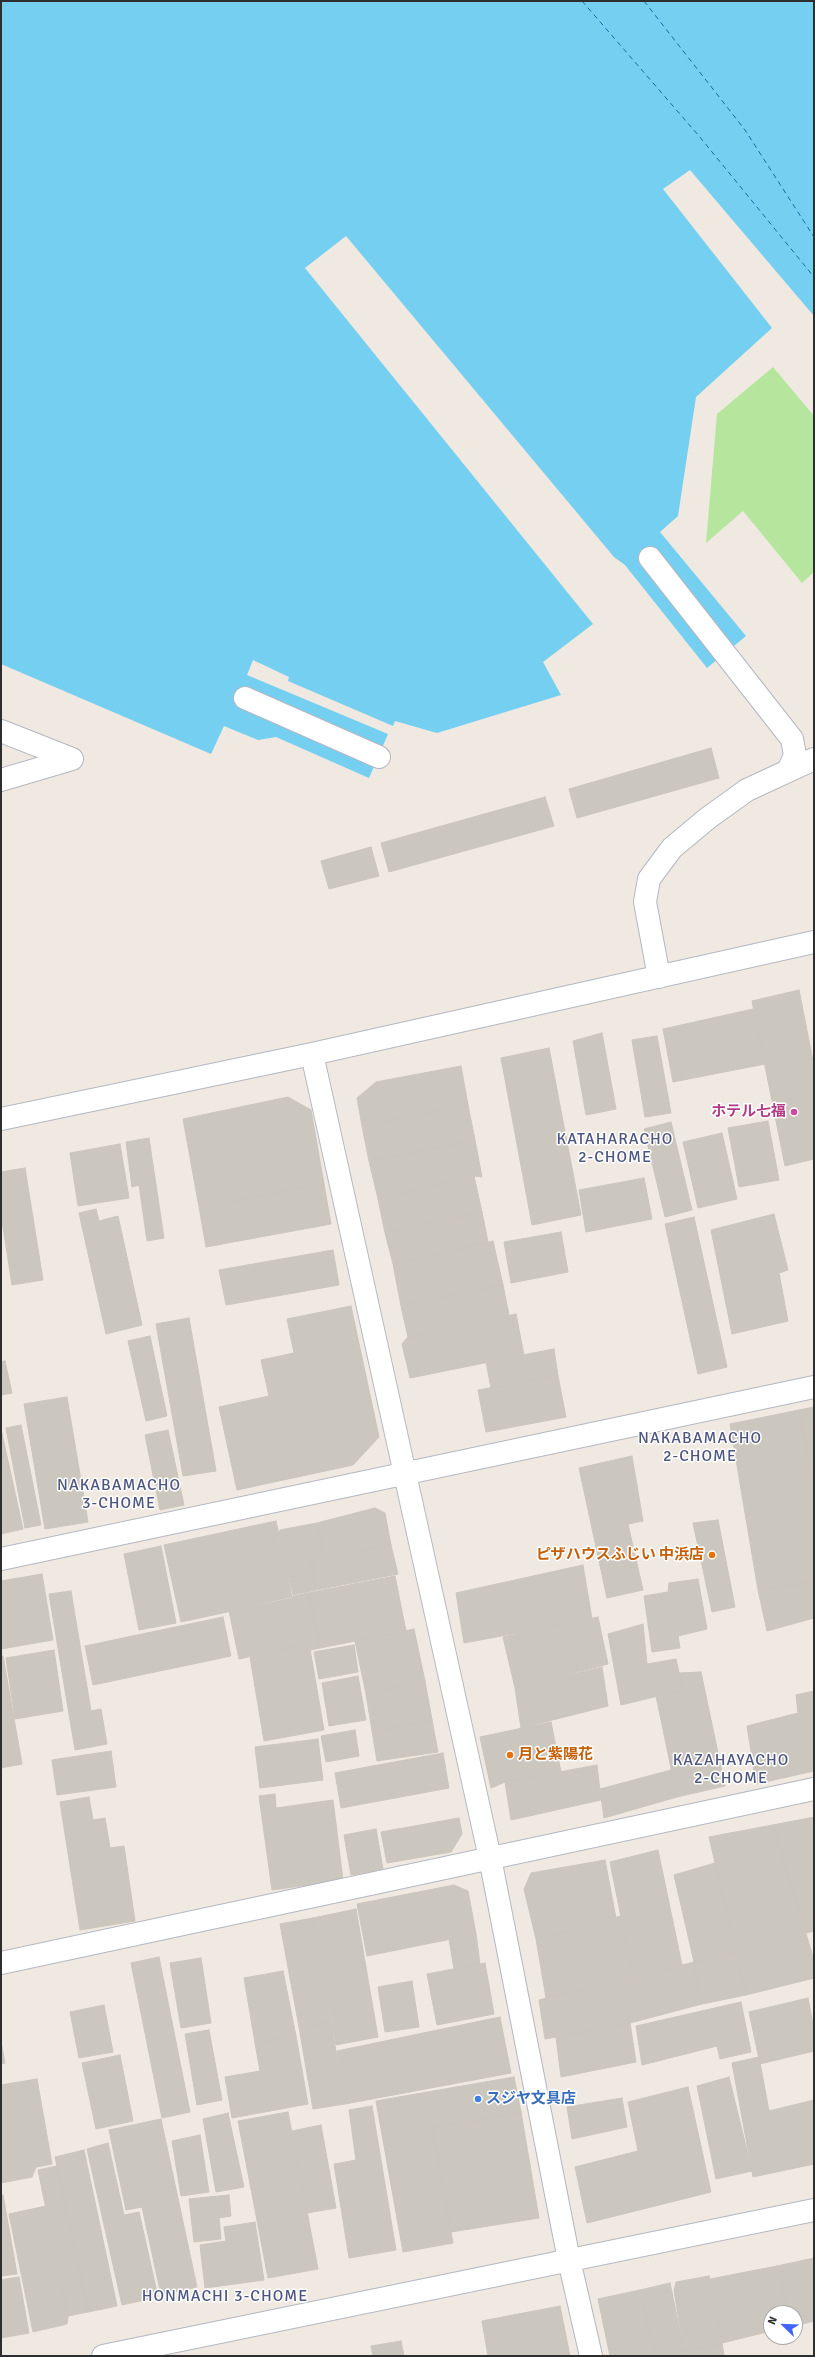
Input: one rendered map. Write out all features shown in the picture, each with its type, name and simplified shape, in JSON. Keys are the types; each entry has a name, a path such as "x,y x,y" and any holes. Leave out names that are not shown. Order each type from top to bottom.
{"street":[{"path":"650,558 726,652 792,739 795,755 788,771"},
{"path":"245,698 379,757"},
{"path":"1,731 72,759 1,780"},
{"path":"659,977 645,902 648,879 672,848 708,818 747,790 814,759"},
{"path":"1,1119 312,1054 814,942"},
{"path":"312,1054 490,1858 569,2260 591,2356"},
{"path":"1,1559 814,1387"},
{"path":"1,1963 814,1789"},
{"path":"103,2356 814,2210"}],"green space":[{"path":"773,367 814,416 814,572 802,583 743,511 706,543 717,414"}],"water":[{"path":"1,1 814,1 814,316 690,170 663,189 772,328 696,397 678,516 660,532 746,636 707,668 625,565 614,557 346,236 305,268 593,624 543,662 561,695 437,733 395,721 393,726 288,681 289,677 253,660 247,675 388,734 369,778 276,737 258,740 224,726 211,754 1,664"}],"building":[{"path":"711,748 719,778 577,818 569,789"},
{"path":"545,797 554,826 389,872 381,843"},
{"path":"371,847 379,876 329,889 321,861"},
{"name":"ホテル七福","path":"799,990 814,1066 814,1159 785,1166 752,1001"},
{"path":"753,1009 765,1064 673,1082 663,1029"},
{"path":"602,1033 616,1109 586,1115 573,1041"},
{"path":"657,1036 671,1113 645,1117 632,1040"},
{"path":"549,1048 581,1215 532,1225 501,1058"},
{"path":"461,1066 468,1105 362,1126 357,1098 376,1082"},
{"path":"288,1097 311,1110 324,1184 199,1207 183,1119"},
{"path":"468,1105 475,1140 369,1161 362,1126"},
{"path":"768,1121 779,1180 739,1187 728,1128"},
{"path":"671,1122 692,1210 665,1217 644,1129"},
{"path":"722,1133 737,1199 698,1208 683,1142"},
{"path":"149,1138 164,1238 147,1241 139,1185 132,1187 126,1142"},
{"path":"475,1140 482,1177 474,1176 378,1199 369,1161"},
{"path":"120,1144 129,1198 78,1206 70,1153"},
{"path":"25,1168 43,1280 12,1285 1,1214 1,1172"},
{"path":"474,1176 482,1212 385,1233 378,1199"},
{"path":"644,1178 652,1219 586,1232 579,1190"},
{"path":"324,1184 331,1224 206,1247 199,1207"},
{"path":"96,1209 99,1221 118,1216 142,1325 106,1334 79,1213"},
{"path":"482,1212 488,1242 393,1264 385,1233"},
{"path":"774,1214 788,1270 779,1273 788,1321 732,1334 711,1230"},
{"path":"694,1217 727,1367 698,1374 665,1224"},
{"path":"561,1232 568,1272 511,1283 504,1242"},
{"path":"493,1241 503,1285 401,1306 393,1264"},
{"path":"333,1250 339,1285 226,1305 219,1270"},
{"path":"503,1285 509,1315 408,1337 401,1306"},
{"path":"351,1306 379,1437 353,1465 237,1490 219,1407 269,1396 261,1360 294,1353 287,1319"},
{"path":"516,1314 524,1355 410,1378 402,1344 408,1337"},
{"path":"189,1318 216,1471 183,1476 156,1324"},
{"path":"150,1336 167,1416 146,1421 128,1341"},
{"path":"554,1349 558,1376 491,1388 486,1362"},
{"path":"5,1361 12,1393 1,1395 1,1362"},
{"path":"558,1376 566,1417 486,1432 478,1390"},
{"path":"67,1397 88,1522 45,1529 24,1404"},
{"path":"814,1407 814,1492 799,1410"},
{"path":"799,1410 814,1492 814,1582 758,1590 730,1424"},
{"path":"21,1425 41,1525 25,1528 6,1428"},
{"path":"1,1429 23,1529 1,1534"},
{"path":"168,1430 184,1505 160,1510 145,1435"},
{"path":"632,1456 643,1521 628,1524 643,1590 607,1598 579,1468"},
{"path":"375,1508 385,1513 391,1545 324,1558 317,1523"},
{"path":"718,1520 735,1607 712,1612 693,1523"},
{"path":"276,1521 292,1598 181,1622 164,1545"},
{"path":"317,1523 324,1558 311,1561 316,1590 293,1595 278,1535 280,1530"},
{"path":"391,1545 398,1574 316,1590 311,1561"},
{"path":"161,1546 176,1623 139,1630 124,1554"},
{"path":"583,1565 592,1619 464,1643 456,1593"},
{"path":"42,1574 53,1640 1,1649 1,1581"},
{"path":"395,1576 406,1631 320,1648 308,1593"},
{"path":"698,1579 707,1629 678,1636 680,1648 652,1652 644,1596 668,1592 669,1583"},
{"path":"813,1582 814,1618 767,1631 758,1590"},
{"path":"71,1591 91,1711 101,1709 107,1744 75,1750 49,1594"},
{"path":"308,1593 320,1648 311,1650 309,1643 239,1659 229,1611"},
{"path":"223,1617 231,1656 93,1685 85,1646"},
{"path":"598,1617 608,1664 515,1688 503,1637"},
{"path":"643,1624 647,1664 676,1659 683,1690 621,1705 608,1634"},
{"path":"414,1629 425,1681 366,1694 355,1641"},
{"path":"309,1643 324,1730 264,1741 250,1657"},
{"path":"354,1645 358,1672 319,1679 314,1652"},
{"path":"54,1650 63,1711 15,1719 6,1658"},
{"path":"1,1656 3,1656 22,1764 1,1768"},
{"path":"602,1667 608,1706 521,1728 515,1688"},
{"path":"701,1672 725,1786 677,1797 656,1696 683,1690 679,1673"},
{"path":"358,1676 366,1720 329,1726 322,1683"},
{"path":"425,1681 432,1720 372,1731 366,1694"},
{"path":"814,1691 814,1771 756,1784 747,1726 798,1713 796,1695"},
{"path":"432,1720 438,1752 377,1761 372,1731"},
{"path":"551,1722 561,1772 505,1782 491,1788 480,1737"},
{"path":"355,1730 359,1756 326,1762 321,1736"},
{"path":"318,1739 323,1780 260,1788 255,1747"},
{"path":"111,1751 116,1787 57,1795 52,1760"},
{"path":"443,1753 449,1788 341,1808 335,1773"},
{"path":"597,1765 601,1800 511,1820 505,1782"},
{"path":"671,1770 677,1797 604,1818 600,1789"},
{"path":"275,1794 276,1808 333,1800 343,1880 272,1890 259,1796"},
{"path":"89,1797 93,1820 105,1818 110,1848 124,1846 135,1921 80,1930 60,1802"},
{"path":"814,1817 814,1931 806,1933 773,1825"},
{"path":"459,1818 462,1834 451,1852 387,1863 381,1832"},
{"path":"773,1825 814,1960 814,1978 746,1995 709,1837"},
{"path":"376,1829 383,1869 351,1875 344,1835"},
{"path":"658,1850 682,1965 633,1977 610,1862"},
{"path":"605,1860 616,1918 536,1939 524,1889 531,1873"},
{"path":"715,1863 736,1951 694,1962 674,1875"},
{"path":"454,1885 468,1891 476,1934 367,1956 357,1904"},
{"path":"356,1909 378,2037 336,2045 313,1918"},
{"path":"621,1916 633,1977 546,1998 536,1939"},
{"path":"313,1918 331,2022 299,2027 280,1924"},
{"path":"476,1934 480,1964 454,1969 449,1939"},
{"path":"736,1951 746,1995 702,2004 694,1962"},
{"path":"159,1957 190,2112 162,2118 131,1963"},
{"path":"201,1958 211,2023 181,2028 170,1963"},
{"path":"694,1962 702,2004 630,2023 545,2039 539,2000"},
{"path":"485,1963 494,2014 437,2025 427,1974"},
{"path":"283,1971 296,2036 255,2043 244,1978"},
{"path":"412,1981 419,2027 385,2032 378,1987"},
{"path":"808,1998 814,2029 814,2051 760,2064 749,2012"},
{"path":"741,2002 751,2052 720,2059 717,2046 642,2065 636,2026"},
{"path":"104,2005 113,2052 79,2058 70,2012"},
{"path":"500,2017 511,2073 345,2104 337,2051"},
{"path":"331,2022 345,2104 313,2109 299,2027"},
{"path":"630,2023 636,2062 561,2077 556,2037"},
{"path":"209,2030 222,2100 197,2105 185,2034"},
{"path":"296,2036 308,2104 232,2118 225,2077 260,2071 255,2043"},
{"path":"1,2042 5,2063 1,2064"},
{"path":"120,2055 133,2121 96,2129 82,2063"},
{"path":"759,2057 769,2111 814,2100 814,2164 753,2177 732,2063"},
{"path":"514,2077 521,2112 432,2128 453,2243 403,2252 376,2101"},
{"path":"729,2077 752,2171 716,2179 697,2086"},
{"path":"37,2079 52,2164 36,2167 32,2177 1,2183 1,2085"},
{"path":"688,2087 711,2192 587,2223 575,2167 638,2151 628,2102"},
{"path":"622,2098 627,2127 572,2139 567,2107"},
{"path":"372,2106 396,2250 349,2258 334,2164 356,2160 349,2110"},
{"path":"288,2112 318,2269 268,2278 238,2121"},
{"path":"521,2112 539,2218 451,2232 432,2128"},
{"path":"228,2113 244,2187 216,2192 203,2119"},
{"path":"161,2119 197,2287 161,2295 142,2207 126,2210 109,2130"},
{"path":"321,2125 336,2208 307,2213 292,2131"},
{"path":"200,2135 209,2192 181,2196 172,2141"},
{"path":"108,2143 124,2215 139,2212 158,2297 122,2305 87,2149"},
{"path":"84,2150 117,2306 88,2312 55,2157"},
{"path":"57,2166 88,2312 68,2316 38,2170"},
{"path":"1,2195 3,2195 17,2274 1,2276"},
{"path":"229,2195 231,2216 219,2218 221,2239 194,2242 189,2199"},
{"path":"46,2206 68,2316 67,2324 33,2332 9,2214"},
{"path":"255,2222 264,2280 205,2288 200,2245 226,2241 224,2227"},
{"path":"814,2258 814,2321 803,2324 803,2305 786,2305 777,2266"},
{"path":"777,2266 786,2305 763,2305 763,2333 722,2343 710,2279"},
{"path":"709,2276 722,2343 684,2351 674,2291 676,2282"},
{"path":"19,2277 29,2333 1,2338 1,2280"},
{"path":"670,2283 685,2356 655,2356 640,2290"},
{"path":"640,2290 655,2356 610,2356 598,2299"},
{"path":"560,2306 570,2356 488,2356 482,2321"},
{"path":"401,2341 404,2356 373,2356 371,2346"},
{"path":"722,2343 724,2356 685,2356 684,2351"}],"ferry route":[{"path":"582,1 699,136 814,277"},
{"path":"644,1 745,130 814,237"}],"place":[{"name":"ホテル七福","path":"794,1112"},
{"name":"ピザハウスふじい 中浜店","path":"712,1555"},
{"name":"月と紫陽花","path":"510,1755"},
{"name":"スジヤ文具店","path":"478,2099"}],"district":[{"name":"KATAHARACHO 2-CHOME","path":"615,1149"},
{"name":"NAKABAMACHO 2-CHOME","path":"700,1448"},
{"name":"NAKABAMACHO 3-CHOME","path":"119,1495"},
{"name":"KAZAHAYACHO 2-CHOME","path":"731,1770"},
{"name":"HONMACHI 3-CHOME","path":"225,2297"}]}
